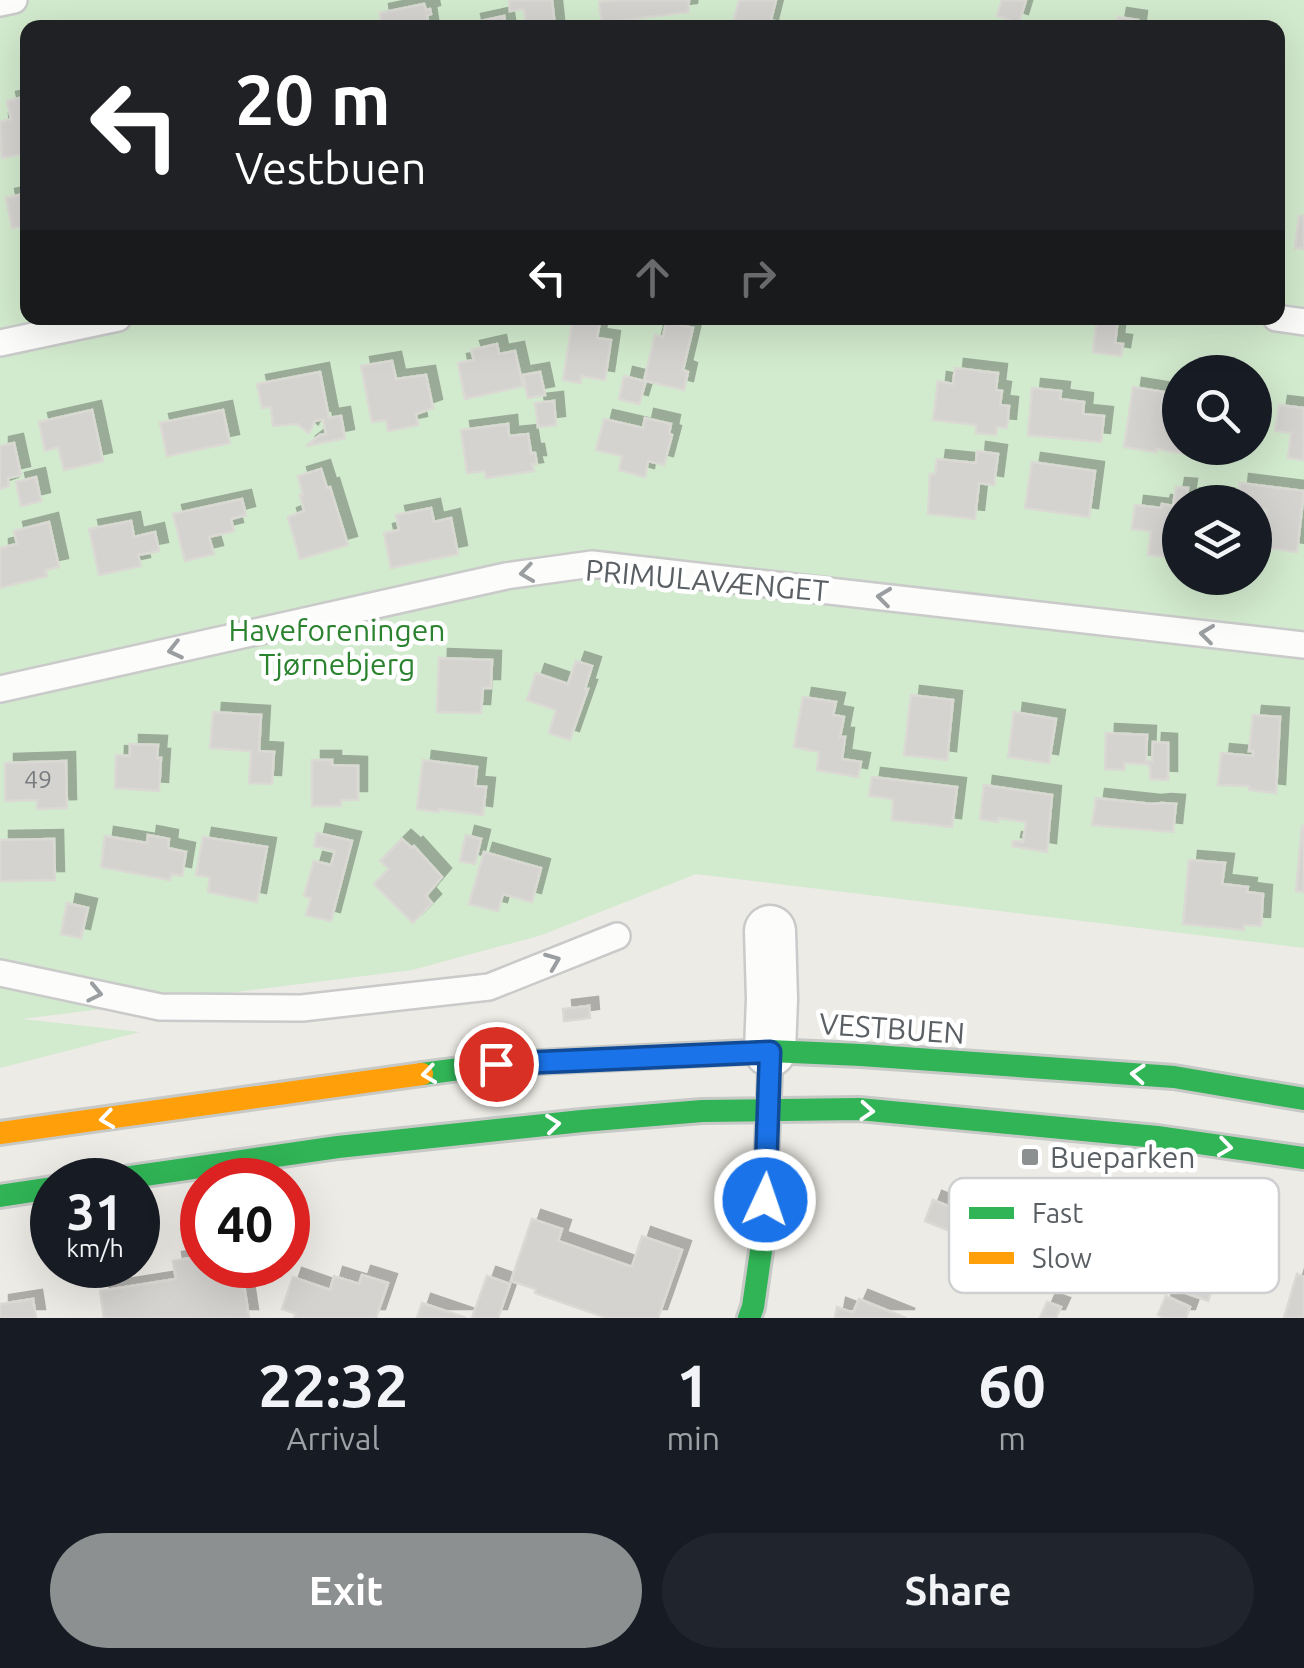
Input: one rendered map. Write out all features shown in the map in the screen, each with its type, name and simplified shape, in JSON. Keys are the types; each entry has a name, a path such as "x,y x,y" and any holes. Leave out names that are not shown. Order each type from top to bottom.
{"street":[{"path":"749,1318 763,1236 772,999 770,931"},
{"name":"VESTBUEN","path":"0,1134 496,1064 770,1052 1174,1077 1304,1099"},
{"path":"160,1173 469,1133 660,1114 769,1110 899,1113 1157,1137 1304,1158"},
{"path":"0,1196 30,1191"}],"lane":[{"path":"0,3 14,0"},
{"path":"0,343 85,325"},
{"name":"PRIMULAVÆNGET","path":"0,688 506,576 592,564 1304,645"},
{"path":"0,973 160,1006 302,1008 490,987 617,936"}],"green space":[{"name":"Haveforeningen Tjørnebjerg","path":"0,0 1304,0 1304,948 696,874 542,935 412,970 22,1019 140,1032 0,1068"}],"building":[{"path":"509,0 552,0 554,20 525,20 524,9 510,11"},
{"path":"689,0 688,12 625,20 602,20 599,2"},
{"path":"739,0 776,0 771,20 734,20"},
{"path":"1002,0 1026,0 1020,20 997,16"},
{"path":"424,4 431,14 427,15 428,20 381,20 380,13"},
{"path":"20,98 20,155 2,158 0,122 11,119 7,101"},
{"path":"20,195 20,226 12,228 6,198"},
{"path":"1299,216 1304,216 1304,249 1295,248"},
{"path":"572,325 599,325 597,338 611,340 605,380 581,376 581,383 563,380"},
{"path":"665,325 693,328 683,370 688,372 684,390 646,381 639,404 619,399 624,376 644,381 655,335 663,337"},
{"path":"1096,325 1117,325 1115,343 1123,344 1121,356 1093,352"},
{"path":"497,344 499,354 515,351 523,386 465,399 458,363 474,360 471,350"},
{"path":"392,361 396,379 426,375 433,408 416,414 418,425 388,431 386,420 372,422 361,366"},
{"path":"955,368 998,373 996,390 1002,391 1000,405 1009,406 1007,428 997,427 996,435 976,433 976,425 933,420 938,381 953,384"},
{"path":"320,372 329,418 341,416 345,438 306,446 326,434 323,419 315,421 309,433 297,424 273,426 271,407 262,408 257,384"},
{"path":"540,372 545,395 528,398 523,375"},
{"path":"1133,387 1162,392 1162,450 1124,447"},
{"path":"1032,388 1061,391 1060,399 1084,402 1083,414 1104,416 1101,442 1028,435"},
{"path":"554,401 556,425 538,427 535,403"},
{"path":"1279,405 1304,408 1304,460 1288,458 1291,433 1275,431"},
{"path":"92,410 103,461 64,470 58,447 45,451 39,422"},
{"path":"223,410 230,443 167,456 160,423"},
{"path":"645,418 671,424 672,435 664,465 648,461 645,477 619,470 622,456 596,450 604,419 643,428"},
{"path":"508,424 509,436 528,434 537,464 532,464 534,471 486,478 485,471 467,473 461,430"},
{"path":"14,443 21,475 8,478 9,486 0,489 0,446"},
{"path":"977,451 998,454 994,485 979,483 975,519 928,514 930,474 935,474 937,459 976,463"},
{"path":"1032,462 1095,471 1089,517 1025,508"},
{"path":"321,469 348,545 300,559 288,517 304,511 298,476"},
{"path":"36,477 41,501 21,506 16,482"},
{"path":"1272,487 1304,491 1297,552 1272,548"},
{"path":"242,499 246,515 231,519 234,531 209,537 214,554 185,561 173,514"},
{"path":"1162,504 1162,556 1148,555 1151,531 1132,529 1135,505 1161,508"},
{"path":"431,508 434,522 451,518 458,554 391,568 384,533 399,530 396,515"},
{"path":"131,521 134,537 155,532 159,551 138,555 141,566 99,575 89,529"},
{"path":"49,522 59,567 45,570 47,576 0,588 0,548 17,544 14,531"},
{"path":"439,658 492,660 491,688 483,688 481,713 437,712"},
{"path":"576,661 592,666 570,740 549,733 556,710 527,700 536,673 568,684"},
{"path":"911,695 953,700 947,760 904,755"},
{"path":"803,697 836,702 833,715 844,717 840,737 845,737 842,759 861,762 858,777 817,770 819,752 794,747"},
{"path":"213,712 261,715 259,751 274,752 272,784 249,783 251,751 210,748"},
{"path":"1014,712 1056,719 1049,763 1008,757"},
{"path":"1253,715 1280,717 1276,793 1249,790 1249,786 1218,785 1221,753 1253,756 1253,751 1249,751"},
{"path":"1106,733 1147,735 1146,761 1152,761 1153,742 1168,743 1168,780 1150,779 1150,766 1145,764 1125,763 1124,770 1105,769"},
{"path":"130,744 158,745 159,791 115,788 116,755 130,756"},
{"path":"312,760 358,766 358,800 341,800 341,806 312,806"},
{"path":"423,760 477,767 475,786 486,787 483,815 417,809"},
{"path":"66,761 67,808 37,809 37,800 5,801 5,763"},
{"path":"872,777 957,787 952,827 892,820 893,799 869,796"},
{"path":"984,785 1052,795 1047,852 1012,846 1013,841 1023,842 1026,822 980,819"},
{"path":"1096,798 1176,804 1173,832 1092,825"},
{"path":"1304,826 1304,892 1296,891"},
{"path":"317,833 352,841 331,921 306,915 311,898 304,896 314,861 331,865 335,851 314,846"},
{"path":"148,835 169,839 168,848 186,852 182,876 172,874 170,880 101,867 105,836 147,843"},
{"path":"466,835 481,839 475,864 460,861"},
{"path":"203,837 267,847 257,902 208,892 210,877 196,875"},
{"path":"54,839 55,880 0,881 0,840"},
{"path":"402,839 414,846 442,877 426,896 432,903 413,923 374,884 389,869 380,861"},
{"path":"484,852 541,868 532,902 503,894 498,911 469,904"},
{"path":"1189,860 1225,863 1222,884 1248,887 1247,892 1263,894 1261,926 1244,925 1244,930 1183,924"},
{"path":"67,903 88,908 81,938 61,934"},
{"path":"589,1006 590,1018 564,1021 563,1009"},
{"path":"933,1200 949,1206 949,1231 925,1221"},
{"path":"532,1219 562,1229 558,1241 632,1267 642,1236 682,1250 658,1318 607,1318 511,1281"},
{"path":"180,1260 180,1288 244,1288 249,1318 104,1318 100,1291 160,1288 160,1282 176,1279 173,1261"},
{"path":"1297,1274 1304,1277 1304,1318 1284,1318"},
{"path":"362,1275 388,1283 376,1318 294,1318 296,1314 282,1309 289,1288 310,1288 310,1283 330,1290 334,1276 359,1284"},
{"path":"487,1276 510,1284 498,1318 472,1318"},
{"path":"1186,1293 1211,1293 1208,1301"},
{"path":"1166,1296 1190,1307 1186,1318 1158,1315"},
{"path":"33,1299 36,1318 0,1318 0,1304"},
{"path":"859,1299 906,1318 835,1318 837,1307 853,1313"},
{"path":"1047,1302 1061,1307 1056,1318 1040,1318"},
{"path":"422,1303 466,1318 417,1318"}],"traffic: fast":[{"path":"422,1074 496,1064 770,1051 1174,1077 1304,1099"},
{"path":"749,1318 763,1237 770,1073"},
{"path":"160,1173 338,1147 702,1111 859,1109 1157,1137 1304,1158"},
{"path":"0,1196 30,1191"}],"traffic: slow":[{"path":"0,1133 422,1074"}],"place":[{"name":"Bueparken","path":"1030,1157"}],"route":[{"path":"496,1064 770,1052 765,1200"}]}
